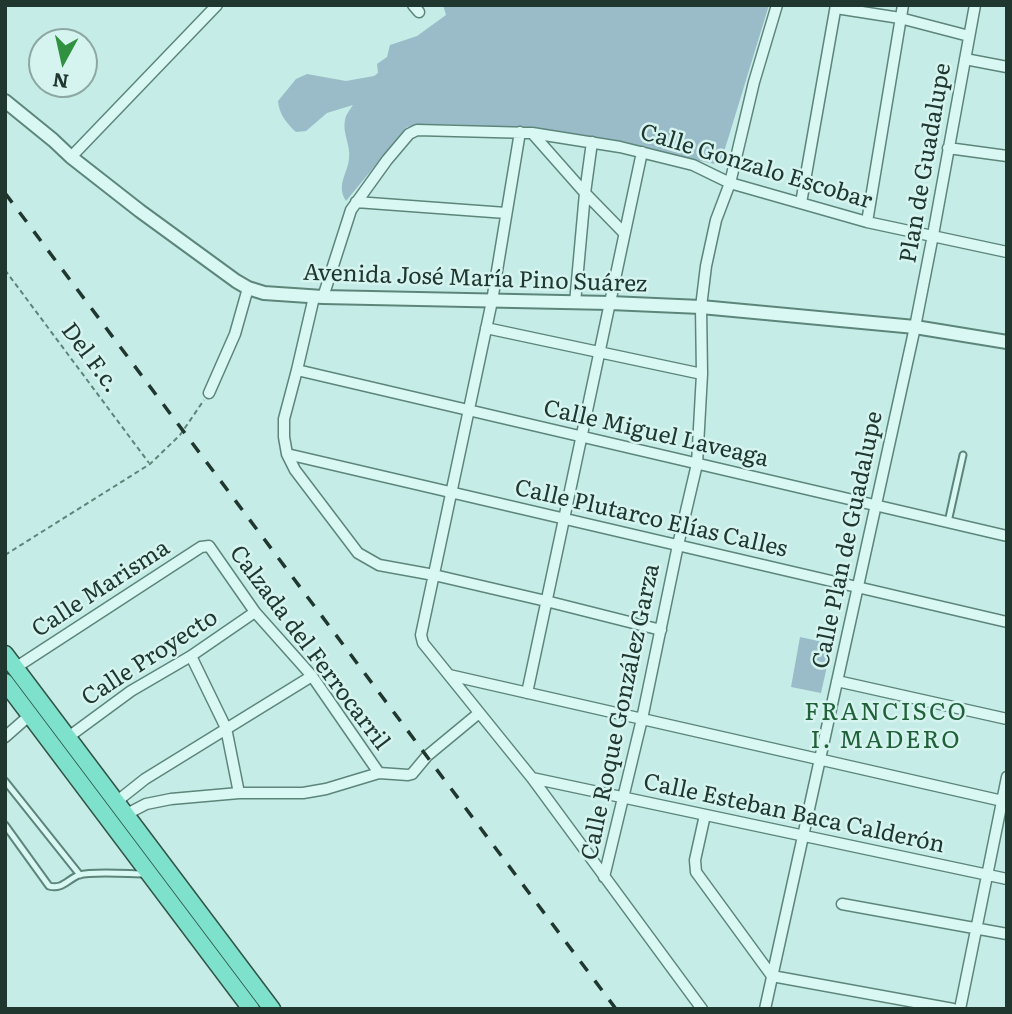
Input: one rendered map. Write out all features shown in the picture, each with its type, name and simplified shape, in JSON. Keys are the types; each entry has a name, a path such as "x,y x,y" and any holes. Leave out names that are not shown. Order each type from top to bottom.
{"highway":[{"path":"5,654 272,1009"},
{"path":"5,682 251,1009"}],"street":[{"path":"71,157 217,5"},
{"name":"Calle Roque González Garza","path":"604,877 642,719 697,464 702,374 701,307 706,265 716,220 730,183 754,82 777,5"},
{"path":"867,222 903,5"},
{"name":"Plan de Guadalupe","path":"915,327 975,5"},
{"path":"801,203 836,6 900,18 969,36"},
{"path":"965,59 1007,67"},
{"name":"Avenida José María Pino Suárez","path":"5,101 140,211 236,281 264,293 701,307 915,327 1007,342"},
{"name":"Calle Gonzalo Escobar","path":"356,202 409,134 417,130 520,132 642,152 693,165 730,183 867,222 1007,252"},
{"path":"520,132 492,301 421,635 423,643 532,778 702,1009"},
{"path":"531,133 624,233"},
{"path":"575,303 592,142"},
{"path":"948,148 1007,156"},
{"path":"527,693 642,152"},
{"path":"506,213 356,202 314,296 284,419 287,454 305,484 358,553 374,563 546,601 661,631"},
{"path":"209,393 235,334 248,288"},
{"name":"Calle Plan de Guadalupe","path":"765,1009 915,327"},
{"path":"486,328 702,374"},
{"name":"Calle Miguel Laveaga","path":"297,370 1007,536"},
{"name":"Calle Plutarco Elías Calles","path":"287,454 1007,622"},
{"name":"Calzada del Ferrocarril","path":"209,546 254,612 312,676 379,773"},
{"name":"Calle Marisma","path":"15,667 201,547 209,546"},
{"name":"Calle Proyecto","path":"67,737 131,691 191,656 254,612"},
{"path":"191,656 226,728 239,793"},
{"path":"449,675 1004,802"},
{"path":"121,808 145,779 312,676"},
{"path":"837,681 1007,719"},
{"path":"121,808 158,801 239,793 303,793 379,773 405,776 412,774 427,756 479,713"},
{"path":"5,737 30,715"},
{"path":"960,1009 1004,802 1007,776"},
{"name":"Calle Esteban Baca Calderón","path":"532,778 1007,879"},
{"path":"705,815 695,860 696,872 772,976 953,1009"},
{"path":"842,904 1007,934"}],"lane":[{"path":"948,522 963,455"},
{"path":"5,780 80,875"},
{"path":"5,825 49,886 55,888 80,875 150,874"}],"path":[{"name":"Del F.c.","path":"5,270 150,464"},
{"path":"5,555 150,464 180,435 209,393"}],"shaded area":[{"path":"443,5 769,5 720,165 615,144 536,132 470,125 420,125 407,127 346,201 342,185 349,154 344,125 353,105 327,113 306,131 296,132 284,118 278,101 296,79 307,74 346,81 374,76 378,73 377,64 387,57 390,45 417,36 446,15"},
{"path":"800,637 832,644 821,693 791,687"}],"railway":[{"path":"5,193 616,1009"}],"district":[{"name":"FRANCISCO I. MADERO","path":"886,727"}]}
